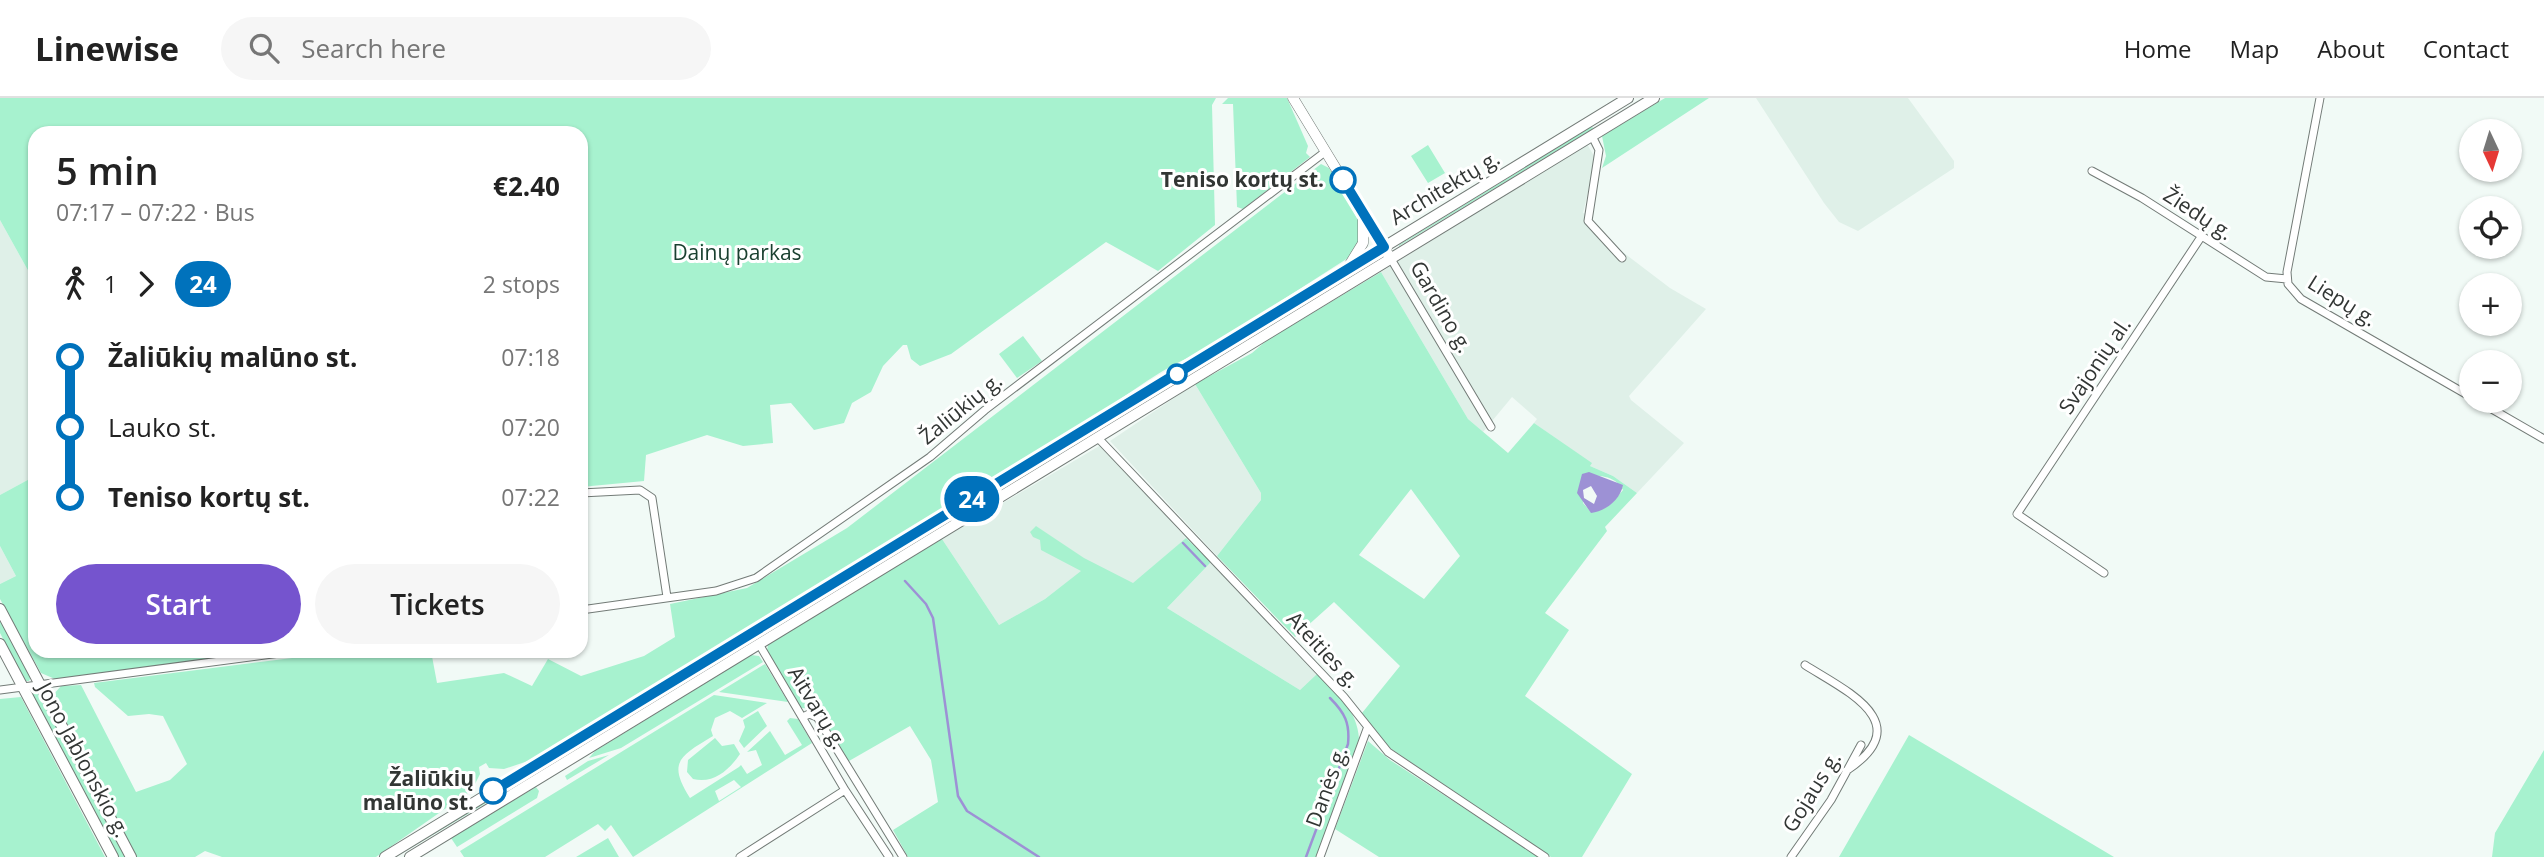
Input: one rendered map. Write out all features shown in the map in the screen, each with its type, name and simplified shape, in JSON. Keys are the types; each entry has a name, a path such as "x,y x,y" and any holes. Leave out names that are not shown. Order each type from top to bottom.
{"main road":[{"name":"Gardino g.","path":"1293,98 1391,259"},
{"name":"Architektų g.","path":"386,857 1628,98"},
{"name":"Architektų g.","path":"410,857 1654,98"},
{"path":"1594,119 1597,133"},
{"path":"1346,270 1364,242 1365,230 1360,209"},
{"path":"1090,428 1098,438"},
{"path":"850,574 857,584"},
{"name":"Jono Jablonskio g.","path":"0,609 131,857"},
{"name":"Jono Jablonskio g.","path":"0,644 113,857"},
{"path":"659,690 666,701"}],"street":[{"name":"Liepų g.","path":"2320,98 2287,279 2291,290 2301,299 2459,390"},
{"path":"1597,133 1599,150 1588,222 1622,258"},
{"name":"Žaliūkių g.","path":"588,609 747,584 930,457 985,410 1325,152"},
{"name":"Žiedų g.","path":"2092,171 2159,209 2266,277 2287,279"},
{"name":"Svajonių al.","path":"2104,573 2017,514 2201,237"},
{"name":"Gardino g.","path":"1391,259 1491,427"},
{"path":"2498,413 2544,439"},
{"name":"Ateities g.","path":"1098,438 1344,697 1367,729 1405,764 1545,857"},
{"path":"588,493 640,490 652,498 667,597"},
{"name":"Aitvarų g.","path":"759,644 845,790 889,857"},
{"path":"0,690 233,658"},
{"path":"1805,665 1868,704 1877,735 1869,752 1846,771"},
{"path":"803,717 809,714 817,717 903,857"},
{"name":"Danės g.","path":"1320,857 1367,729"},
{"name":"Gojaus g.","path":"1791,857 1831,800 1861,745"},
{"path":"740,857 845,790"}],"shaded area":[{"path":"1756,98 1908,98 1954,161 1954,168 1858,231 1839,222 1824,203"},
{"path":"1587,144 1594,156 1583,213 1590,215 1595,231 1670,288 1706,309 1629,396 1684,443 1637,493 1613,476 1590,466 1591,463 1534,423 1537,419 1512,397 1483,432 1468,419 1381,272"},
{"path":"0,220 28,270 28,480 0,495"},
{"path":"1195,384 1261,493 1261,500 1217,556 1110,441"},
{"path":"1101,445 1186,538 1150,569 1160,591 1082,571 1045,599 999,625 942,539"},
{"path":"1589,472 1623,485 1619,495 1602,510 1591,513 1577,493 1582,474","holes":["1591,486 1597,496 1594,504 1584,498 1583,490"]},
{"path":"0,546 16,576 0,584"},
{"path":"1211,562 1318,673 1300,690 1167,608"}],"green space":[{"name":"Dainų parkas","path":"0,98 1216,98 1212,105 1215,225 1158,271 1106,242 951,354 920,366 911,359 907,345 903,345 883,366 871,392 852,403 844,423 814,430 791,403 770,405 773,443 743,446 707,435 646,455 644,481 588,486 588,126 28,126 28,270 0,220"},
{"path":"1228,98 1287,98 1308,146 1306,153 1310,157 1243,209 1237,207 1233,104 1222,104"},
{"path":"1665,98 1709,98 1602,168 1606,156 1602,136"},
{"path":"1591,127 1594,128 1399,246 1399,245"},
{"path":"1428,145 1445,173 1428,183 1411,156"},
{"path":"1321,164 1329,168 1361,225 1362,239 1348,258 1198,354 1155,376 1085,423 528,761 504,769 489,768 486,763 479,767 480,774 472,790 376,857 222,857 205,851 195,857 137,857 53,695 61,686 81,685 136,792 170,780 187,764 163,716 128,716 95,687 94,683 292,658 432,658 437,683 504,673 532,686 548,659 581,676 644,656 675,637 670,604 747,588 847,528"},
{"path":"1374,256 1377,260 1144,403 1166,387"},
{"path":"1381,272 1468,419 1508,453 1534,423 1592,463 1590,466 1613,476 1637,493 1605,527 1607,531 1545,613 1569,630 1525,696 1632,774 1582,857 1551,857 1384,744 1362,713 1400,666 1334,602 1295,637 1217,556 1261,500 1261,493 1195,384 1252,353 1266,341","holes":["1582,475 1610,478 1623,490 1612,503 1591,512 1583,503","1411,489 1460,556 1424,599 1359,555"]},
{"path":"1023,336 1042,361 1017,378 999,354"},
{"path":"1089,434 1091,437 857,575 858,574"},
{"path":"28,480 28,650 0,599 0,584 16,576 0,546 0,495"},
{"path":"1036,526 1084,558 1133,583 1186,538 1211,562 1167,608 1300,690 1318,673 1339,695 1355,720 1359,739 1318,857 908,857 893,830 938,802 931,760 910,726 849,761 815,709 801,708 767,651 768,644 942,539 999,625 1045,599 1081,571 1041,550 1040,540 1030,532"},
{"path":"848,580 850,583 666,693 666,691"},
{"path":"0,619 31,677 29,681 25,681 0,633"},
{"path":"751,655 759,656 763,662 621,748 589,758 595,751"},
{"path":"33,658 217,658 55,679 41,673"},
{"path":"765,664 788,702 719,692"},
{"path":"33,689 39,692 125,857 117,857 32,695"},
{"path":"714,695 767,703 742,718 730,711 715,718 711,730 713,736 692,749 680,761 679,776 690,798 741,765 747,774 762,765 756,750 747,752 770,731 785,755 802,745 787,721 790,718 798,719 812,743 633,857 611,825 605,831 598,824 545,857 464,857 460,851","holes":["734,780 741,787 719,801 715,791"]},
{"path":"21,697 105,857 0,857 0,699"},
{"path":"659,697 658,700 396,857"},
{"path":"758,711 767,726 744,748 739,741 745,727 743,720"},
{"path":"1909,735 2114,857 1839,857"},
{"path":"715,738 722,746 734,744 740,754 714,778 693,779 687,772 688,760"},
{"path":"1368,741 1390,760 1539,857 1379,857 1335,829"},
{"path":"2544,750 2544,857 2492,857 2495,833"},
{"path":"609,755 567,780 565,776 588,761"},
{"path":"536,787 539,791 537,798 457,847 451,838"},
{"path":"608,838 619,857 576,857"}],"waterway":[{"path":"1183,543 1205,566"},
{"path":"905,581 926,604 933,618 958,796 967,811 1039,857"},
{"path":"1306,857 1348,744 1345,719 1330,698"}],"bus line":[{"name":"24","path":"493,791 1384,247 1343,180"}],"place":[{"name":"Teniso kortų st.","path":"1343,180"},
{"name":"Žaliūkių malūno st.","path":"493,791"}]}
